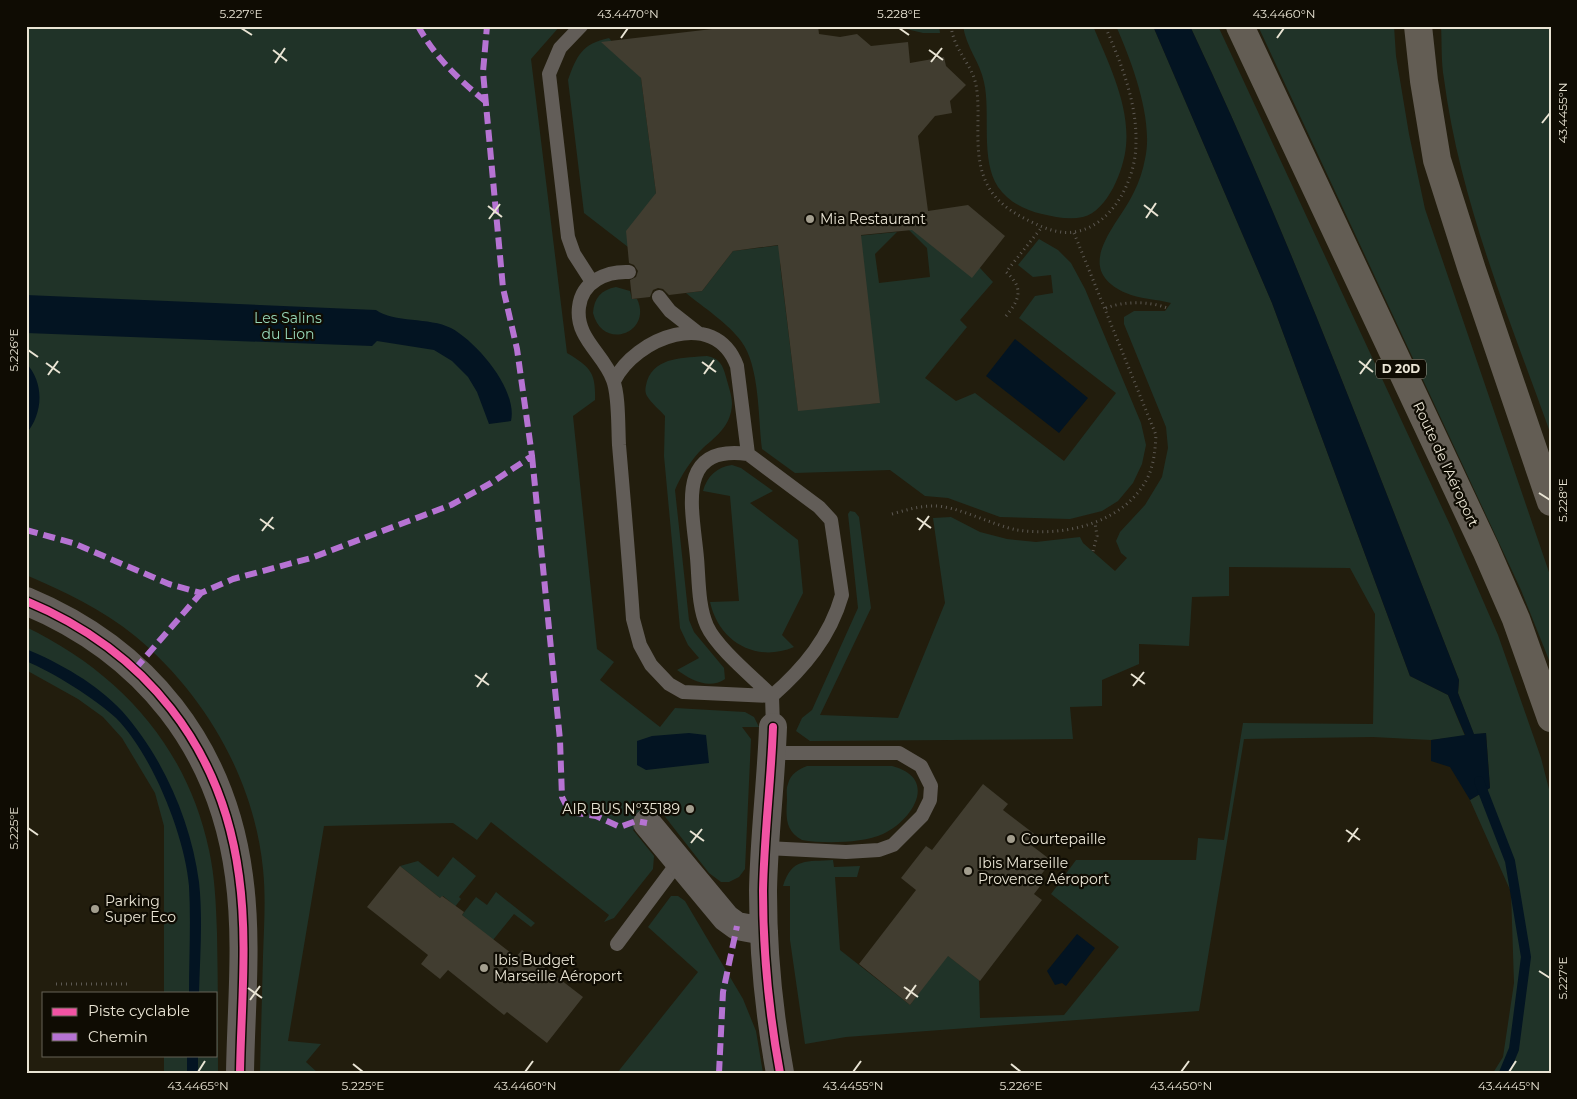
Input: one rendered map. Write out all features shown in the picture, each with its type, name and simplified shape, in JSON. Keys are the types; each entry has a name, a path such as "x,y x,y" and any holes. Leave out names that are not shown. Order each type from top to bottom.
{"main road":[{"name":"Route de l'Aéroport","path":"1240,26 1486,550 1516,619 1551,718"},
{"path":"1418,26 1424,80 1437,160 1472,270 1551,502"}],"street":[{"path":"26,601 55,613 86,631 112,649 135,669 165,699 192,740 215,784 232,832 239,878 242,932 240,1073"},
{"path":"773,740 766,848 764,931 770,1010 780,1073"},
{"path":"647,823 726,918 737,926 764,931"}],"lane":[{"path":"581,26 560,48 549,74 568,237 574,254 592,282"},
{"path":"630,272 616,272 603,275 592,282 584,292 579,305 578,319 582,332 614,381 633,619 640,644 651,664 669,684 683,692 772,696 796,675 816,651 826,634 842,595 831,520 819,508 748,454 719,453 707,460 698,470 691,492 703,614 714,638 772,696 773,740 899,753 921,766 931,786 930,800 922,816 893,845 879,850 846,852 766,848"},
{"path":"659,297 670,311 699,334"},
{"path":"614,381 620,368 644,347 668,336 685,332 699,334 720,343 734,357 737,366 748,454"},
{"path":"617,944 679,861"}],"path":[{"path":"951,26 959,54 971,71 976,84 978,138 982,170 987,185 1008,209 1042,227 1062,232 1074,232 1091,227 1106,216 1121,196 1130,175 1136,144 1134,113 1127,84 1105,26"},
{"path":"1006,316 1014,306 1018,289 1015,280 1006,272 1042,227"},
{"path":"892,514 912,508 934,506 1018,530 1047,532 1095,523 1132,499 1146,480 1154,459 1156,435 1074,232"},
{"path":"1106,308 1124,303 1159,305 1167,308"},
{"path":"1093,552 1097,536 1095,523"},
{"path":"56,984 127,984"}],"green space":[{"name":"Les Salins du Lion","path":"26,26 560,26 531,59 567,353 581,362 590,371 595,391 595,400 573,416 597,649 614,662 600,680 660,727 675,708 745,712 754,717 759,727 742,727 751,739 745,869 739,877 729,882 721,882 709,873 659,809 633,830 654,856 653,869 614,918 604,922 609,915 491,822 477,840 453,823 324,826 288,1041 321,1044 306,1062 318,1073 260,1073 264,880 258,835 249,802 237,770 222,740 203,711 183,684 160,659 135,636 96,609 69,594 26,575"},
{"path":"894,26 939,26 940,33 923,33"},
{"path":"963,26 1093,26 1117,84 1125,115 1126,146 1122,166 1113,188 1100,207 1092,213 1078,218 1067,218 1035,212 1023,208 1012,201 998,187 989,163 984,82 967,41"},
{"path":"1116,26 1153,26 1272,303 1410,676 1448,695 1465,736 1431,740 1373,737 1244,739 1199,1011 846,1037 805,1044 790,940 790,886 783,886 791,870 796,866 808,861 833,860 834,867 860,866 857,877 835,877 840,950 910,1005 947,955 979,980 980,1018 1064,1015 1119,947 1051,894 1076,860 1196,860 1198,838 1224,840 1243,723 1373,724 1375,614 1350,568 1229,567 1229,596 1192,597 1189,646 1139,644 1139,664 1102,680 1102,706 1070,707 1073,739 810,741 796,731 802,718 812,710 858,608 848,514 850,511 855,512 859,517 871,608 820,715 898,718 945,603 933,518 951,517 980,532 1007,539 1036,542 1080,537 1083,543 1115,571 1127,558 1121,553 1116,541 1120,532 1145,505 1162,477 1168,448 1166,427 1124,324 1124,317 1134,311 1165,311 1171,303 1136,297 1126,293 1110,283 1101,271 1100,259 1103,246 1138,184 1147,144 1147,127 1140,91 1129,56"},
{"path":"1190,26 1218,26 1451,527 1498,635 1541,758 1551,797 1551,1073 1493,1073 1503,1057 1514,983 1511,892 1470,800 1490,788 1486,733 1474,735 1458,693 1459,680 1363,433 1263,188"},
{"path":"1258,26 1394,26 1396,56 1409,134 1425,209 1551,578 1551,665 1521,590"},
{"path":"1441,26 1551,26 1551,435 1503,304 1474,215 1452,125 1443,73"},
{"path":"609,38 641,78 656,193 628,247 584,213 568,80 574,64 582,52 592,44"},
{"path":"941,226 993,282 960,320 967,327 925,378 956,401 975,393 1064,461 1116,393 1019,318 1035,296 1053,293 1051,275 1033,277 1018,265 1039,239 1058,250 1071,263 1085,289 1141,423 1146,445 1142,464 1133,483 1118,501 1102,511 1070,519 1000,517 948,498 925,496 890,470 795,473 762,449 755,378 747,352 730,328 686,293 702,291 733,251 789,244 780,264 798,410 879,403 857,236 897,232 875,254 879,283 930,277 927,248 909,230"},
{"path":"616,287 630,291 632,299 637,299 640,311 638,321 633,328 625,333 616,334 606,332 598,325 593,313 599,296 606,290"},
{"path":"707,356 717,360 723,369 731,397 731,411 723,429 695,457 675,490 689,620 694,632 724,668 725,679 713,684 694,680 677,670 699,658 688,645 680,628 664,456 665,416 649,399 645,390 651,373 664,363 681,358"},
{"path":"732,465 741,468 773,491 750,503 798,540 803,593 782,635 794,647 766,652 741,646 722,628 710,602 739,601 730,496 703,491 713,473"},
{"path":"26,627 60,645 91,666 119,690 144,716 166,746 184,778 199,812 209,850 216,902 218,992 164,992 164,826 155,793 122,738 103,717 78,699 26,670"},
{"path":"807,766 892,766 906,772 915,780 918,789 916,799 904,819 894,828 875,837 843,842 802,840 792,832 788,823 787,786 789,780 798,770"},
{"path":"453,857 476,876 459,897 461,899 454,908 454,905 443,896 440,898 400,866 418,861 438,877"},
{"path":"496,892 535,923 531,927 514,914 493,940 462,915 476,897 487,905"},
{"path":"671,896 678,896 685,901 743,999 756,1031 763,1073 617,1073 698,972 648,927"},
{"path":"164,1056 218,1056 218,1073 164,1073"}],"water":[{"path":"1153,26 1190,26 1263,188 1297,269 1459,680 1458,693 1474,734 1486,733 1490,788 1470,800 1450,767 1431,761 1431,740 1465,735 1448,695 1410,676 1272,303"},
{"path":"26,295 376,310 392,317 433,322 451,328 483,355 502,382 508,395 511,421 489,424 477,392 468,377 452,361 434,350 377,341 372,346 26,333"},
{"path":"1015,339 1088,398 1059,433 986,376"},
{"path":"26,363 36,380 40,398 36,417 26,434"},
{"path":"26,649 52,661 90,683 122,711 137,729 162,769 182,813 195,859 199,882 201,923 199,992 189,992 190,899 186,866 174,820 154,774 142,752 116,718 73,686 26,661"},
{"path":"689,733 706,735 709,763 646,770 637,765 637,741 652,736"},
{"path":"1077,934 1095,948 1066,986 1062,983 1055,985 1047,971"},
{"path":"187,1056 198,1056 198,1073 187,1073"}],"building":[{"name":"Mia Restaurant","path":"738,26 818,26 819,34 840,37 857,34 871,46 908,42 910,63 944,57 946,66 966,85 950,101 952,113 935,116 918,136 928,211 968,205 1005,236 972,278 912,230 861,235 880,403 798,411 778,245 733,251 702,291 669,295 663,289 658,288 653,290 650,297 632,299 630,280 636,277 638,271 634,265 629,263 626,231 656,193 641,78 601,42"},
{"path":"983,784 1008,804 1003,810 1037,836 1031,845 1052,861 1040,876 1045,880 1034,894 1042,900 980,981 948,956 910,1005 859,964 916,890 901,878 926,846 932,850"},
{"path":"400,866 440,898 442,896 464,912 462,915 516,957 522,950 583,997 547,1043 507,1012 504,1015 448,970 440,979 421,964 428,955 367,907"}],"waterway":[{"path":"1479,781 1510,861 1526,957 1514,1049 1504,1073"}],"marked path":[{"path":"418,26 432,48 448,67 485,101"},
{"path":"26,530 73,543 169,584 201,593 233,579 311,558 451,505 491,483 532,456 517,349 503,288 483,72 487,26"},
{"path":"532,456 560,740 562,797 567,807 577,813 596,816 620,827 636,821 647,823"},
{"path":"135,669 201,593"},
{"path":"719,1073 723,992 737,926"}],"cycle path":[{"path":"26,601 69,622 108,647 142,676 171,709 196,745 215,786 230,829 242,900 244,950 240,1073"},
{"path":"773,727 766,829 763,914 767,982 780,1073"}],"place":[{"name":"Mia Restaurant","path":"810,219"},
{"name":"AIR BUS N°35189","path":"690,809"},
{"name":"Courtepaille","path":"1011,839"},
{"name":"Ibis Marseille Provence Aéroport","path":"968,871"},
{"name":"Parking Super Eco","path":"95,909"},
{"name":"Ibis Budget Marseille Aéroport","path":"484,968"}]}
